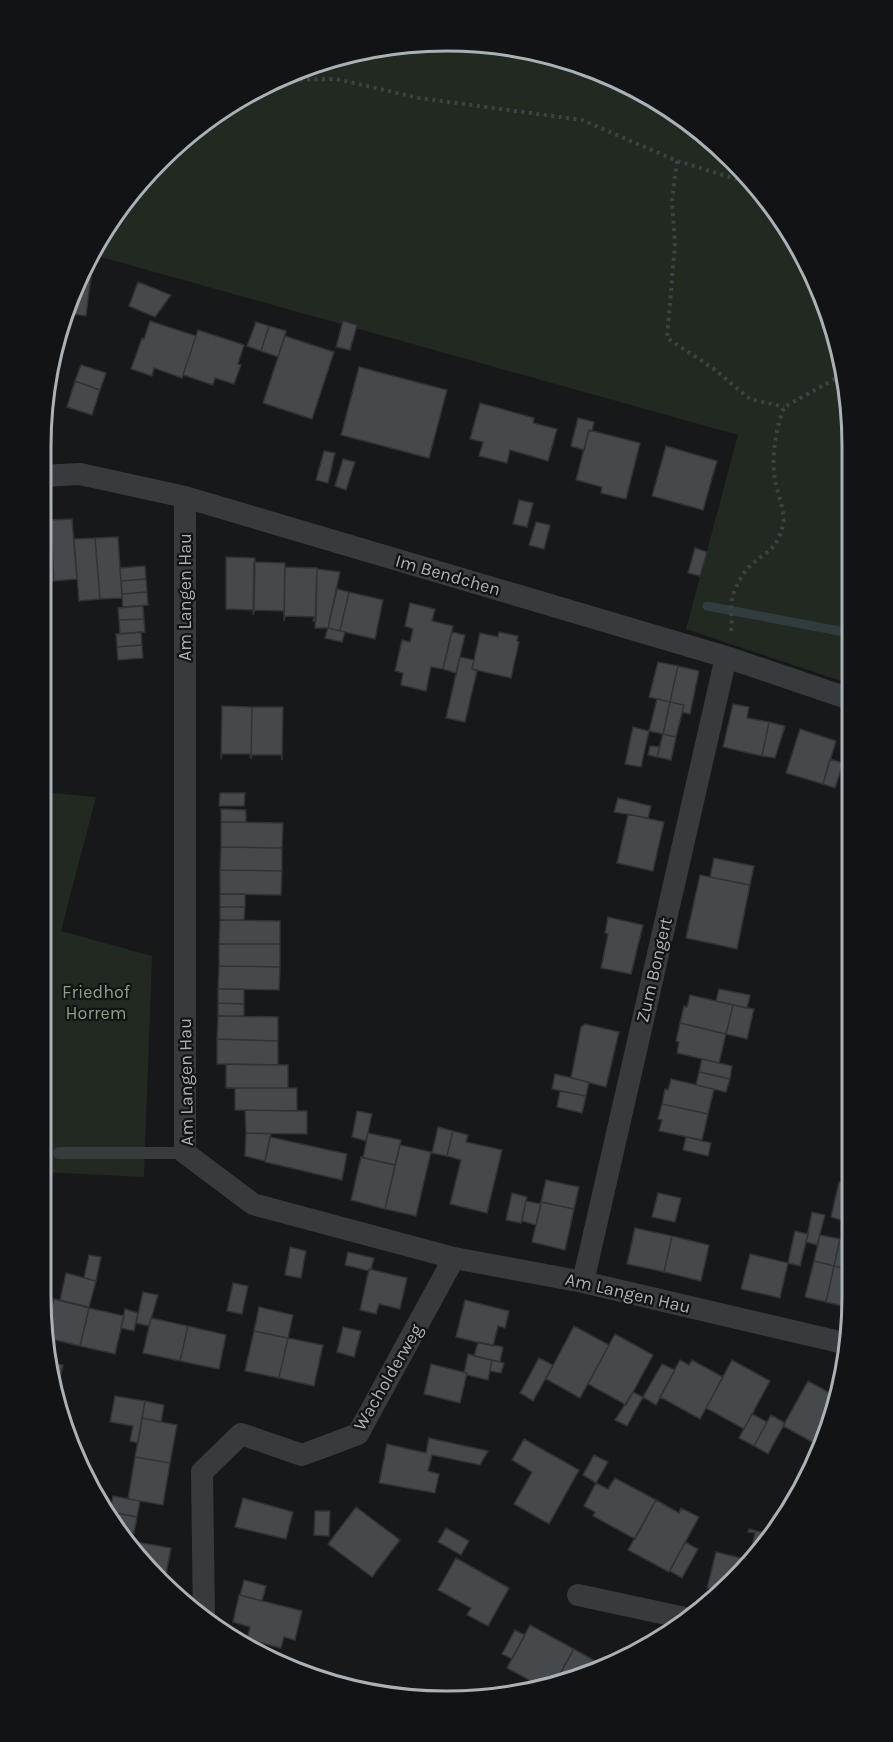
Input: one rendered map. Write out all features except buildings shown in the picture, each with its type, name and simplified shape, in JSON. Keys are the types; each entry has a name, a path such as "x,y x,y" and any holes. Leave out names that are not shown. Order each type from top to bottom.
{"street":[{"name":"Im Bendchen","path":"51,475 80,474 185,497 726,657 842,696"},
{"name":"Am Langen Hau","path":"185,497 185,1153 253,1204 454,1258 582,1282 839,1342"},
{"name":"Zum Bongert","path":"582,1282 726,657"},
{"name":"Wacholderweg","path":"204,1607 202,1472 241,1434 302,1455 358,1434 454,1258"},
{"path":"578,1595 678,1616"}],"lane":[{"path":"59,1153 185,1153"}],"path":[{"path":"299,80 336,79 419,98 582,120 677,161 738,179"},
{"path":"677,161 672,201 675,244 667,338 714,369 750,399 784,407"},
{"path":"733,620 731,600 738,585 749,567 778,541 784,522 774,477 776,430 784,407 836,378"}],"green space":[{"path":"421,52 498,54 549,64 598,81 644,104 707,149 744,186 760,206 789,249 812,295 829,344 839,395 842,446 842,681 686,629 738,435 100,257 133,206 149,186 186,149 249,104 295,81 344,64 395,54"},
{"name":"Friedhof Horrem","path":"51,793 96,797 61,931 152,956 144,1177 51,1172"}],"waterway":[{"path":"707,606 842,631"}]}
